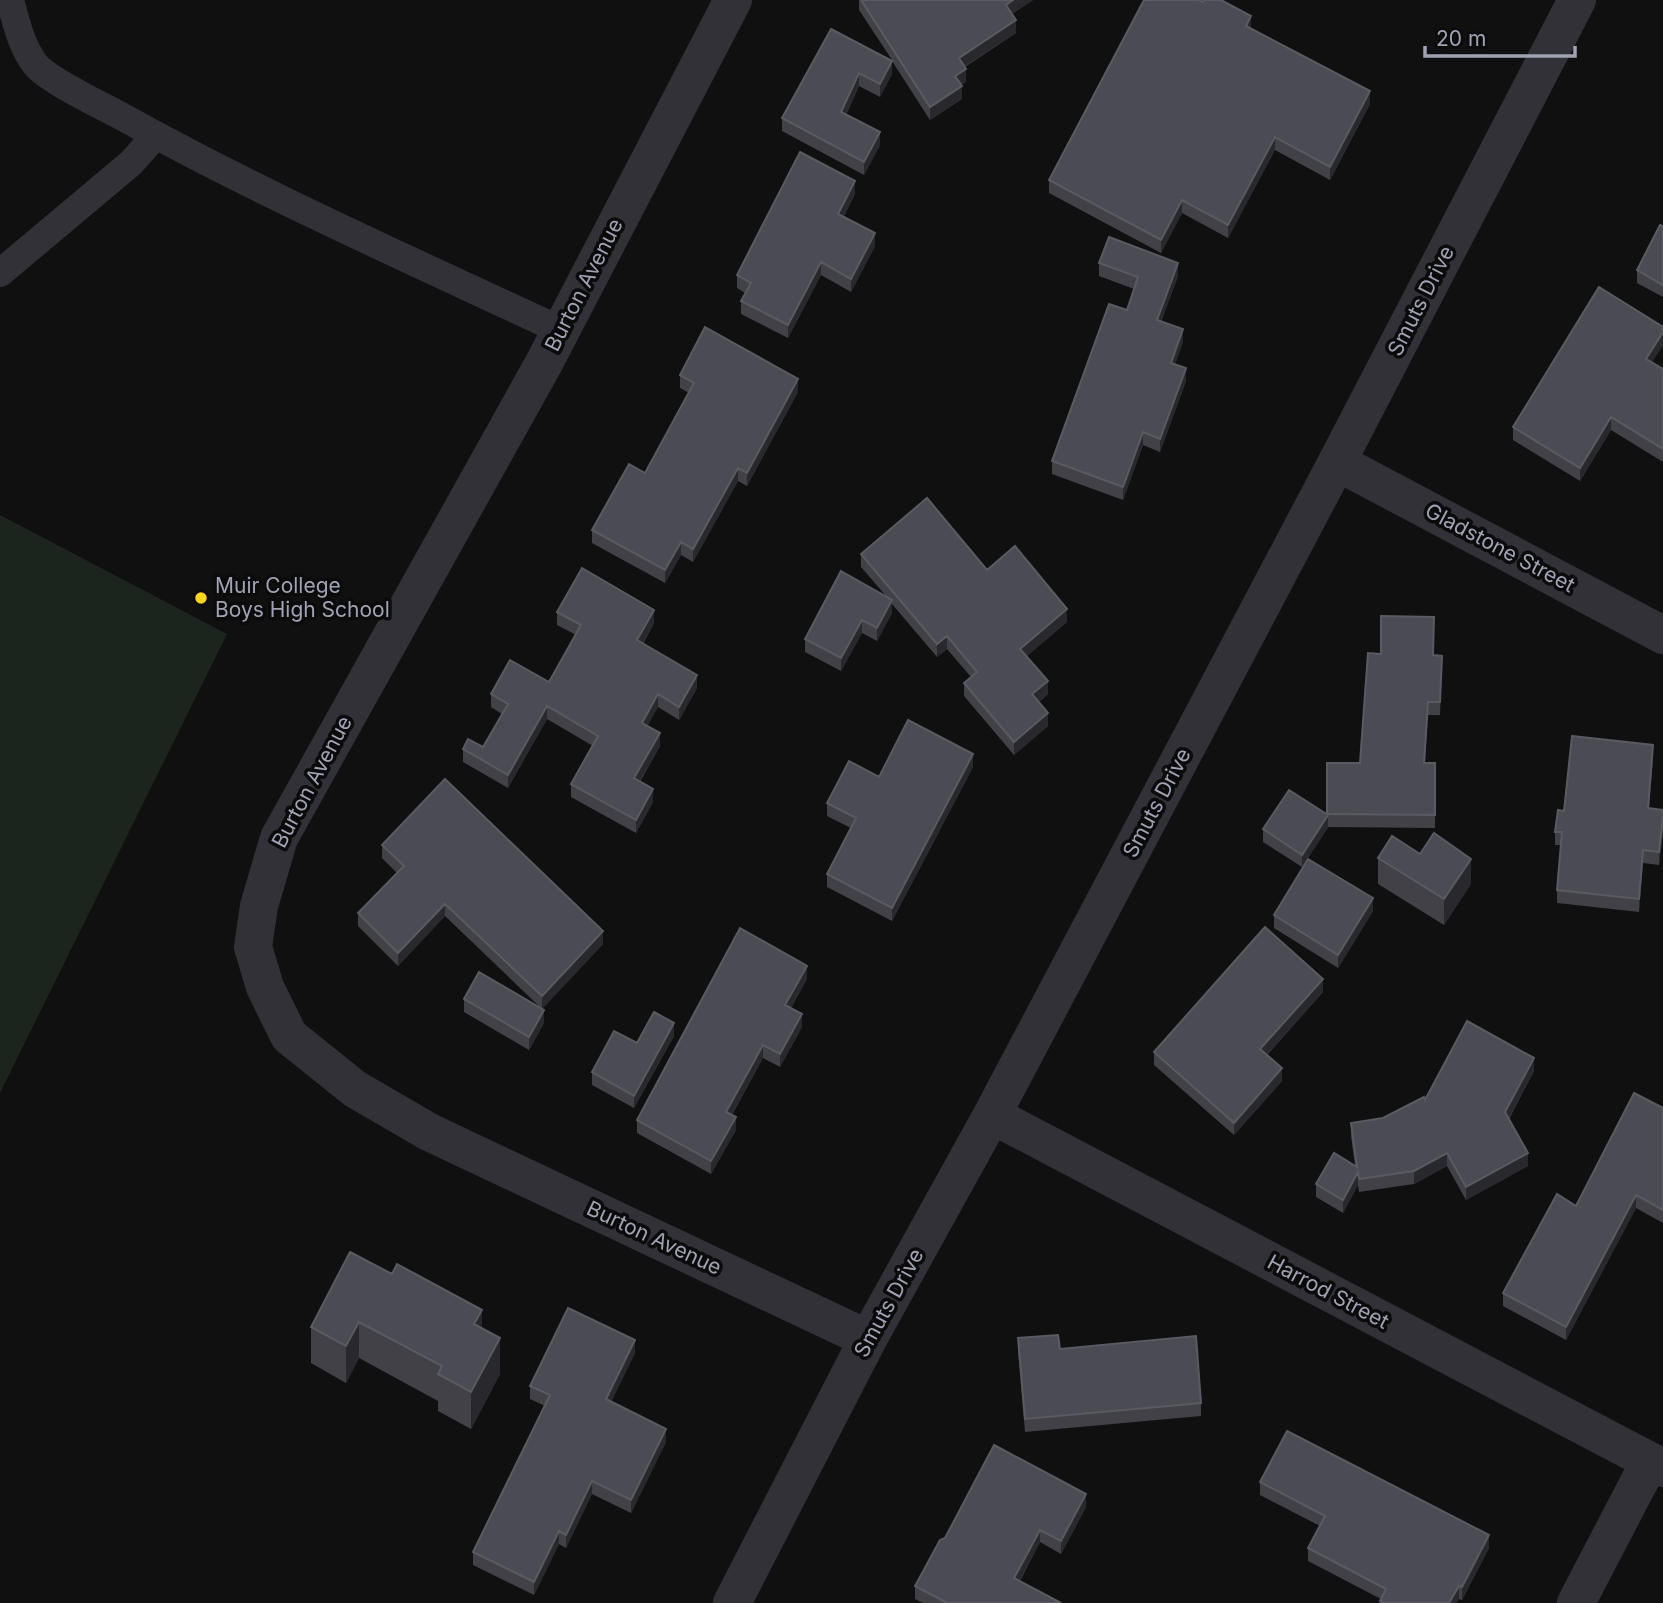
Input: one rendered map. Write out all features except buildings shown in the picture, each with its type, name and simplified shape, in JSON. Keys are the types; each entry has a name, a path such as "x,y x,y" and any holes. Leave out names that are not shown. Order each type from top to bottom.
{"street":[{"name":"Burton Avenue","path":"733,0 560,330 279,838 258,906 253,947 265,987 289,1036 355,1089 429,1132 868,1339"},
{"name":"Smuts Drive","path":"732,1603 868,1339 992,1115 1337,462 1577,0"},
{"name":"Gladstone Street","path":"1337,462 1663,635"},
{"name":"Harrod Street","path":"992,1115 1657,1465"},
{"path":"1576,1603 1657,1465"}],"lane":[{"path":"10,0 20,34 36,65 63,84 156,135 349,231 560,330"},
{"path":"0,272 131,163 156,135"}],"shaded area":[{"path":"0,515 227,634 0,1093"}],"place":[{"name":"Muir College Boys High School","path":"201,598"}]}
